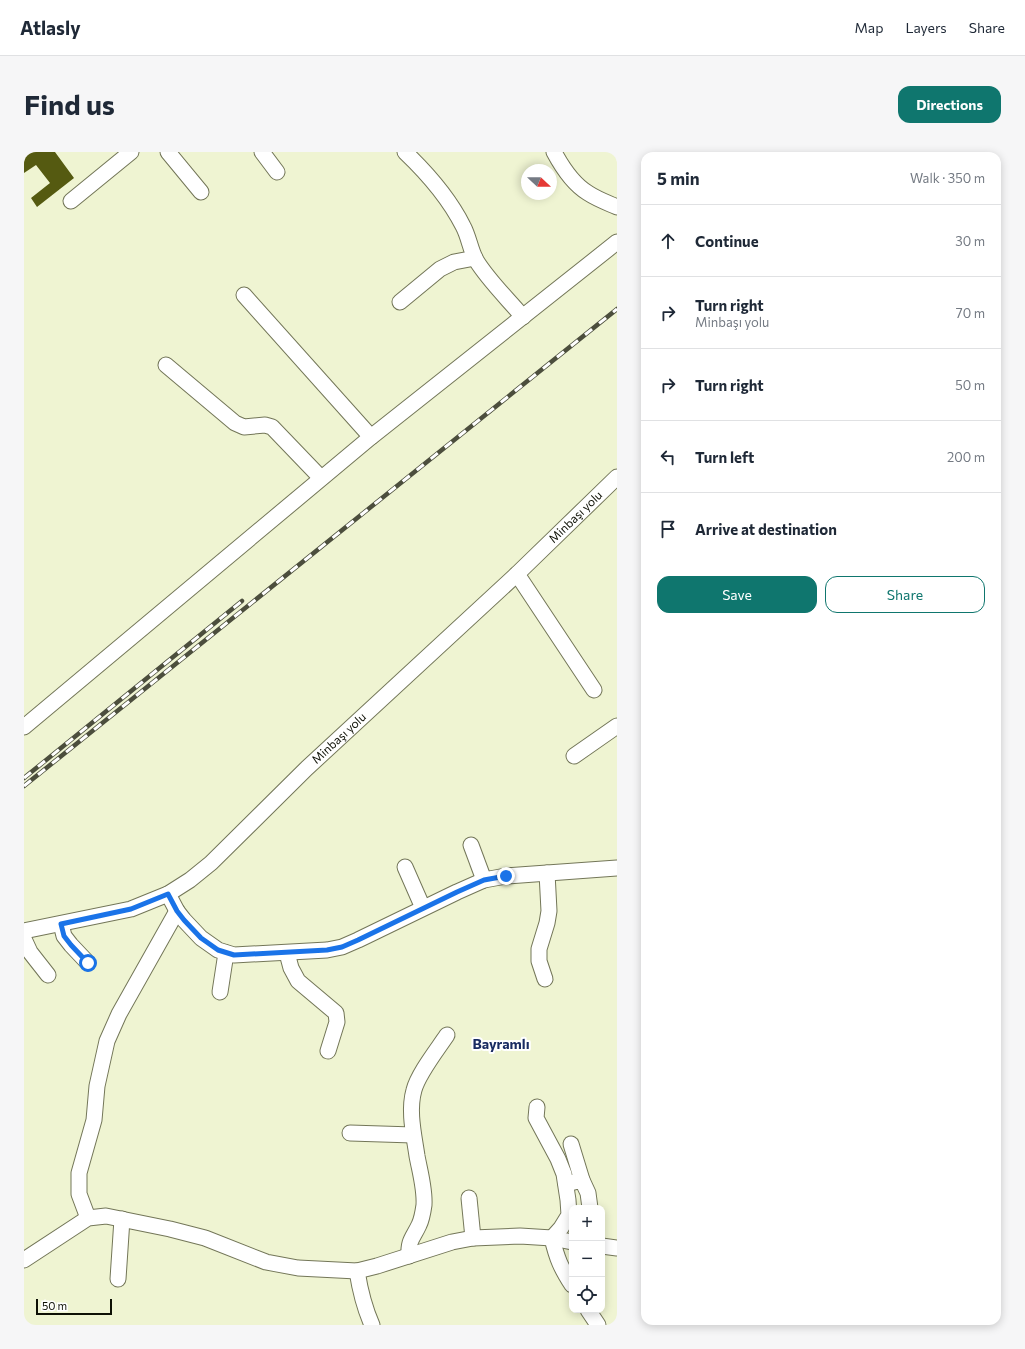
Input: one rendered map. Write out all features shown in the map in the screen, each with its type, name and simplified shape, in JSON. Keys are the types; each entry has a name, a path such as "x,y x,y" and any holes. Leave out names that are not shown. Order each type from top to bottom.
{"street":[{"path":"71,201 131,152"},
{"path":"168,152 201,192"},
{"path":"262,152 277,172"},
{"path":"404,152 428,177 451,205 466,232 475,258 481,268 523,317"},
{"path":"554,152 563,168 574,182 587,193 617,207"},
{"path":"24,727 371,437 617,242"},
{"path":"400,302 440,269 454,262 475,258"},
{"path":"244,295 371,437"},
{"path":"166,365 235,423 244,427 265,425 272,427 321,478"},
{"name":"Minbaşı yolu","path":"24,931 131,909 168,894 190,880 211,863 307,768 615,482"},
{"path":"517,574 594,690"},
{"path":"574,756 617,726"},
{"path":"471,845 484,880"},
{"path":"405,868 423,908"},
{"path":"168,894 177,911 184,920 201,938 218,950 234,955 287,953 327,950 342,947 484,880 506,876 597,868 617,868"},
{"path":"544,979 539,961 539,949 549,911 547,873"},
{"path":"88,1218 79,1194 79,1173 94,1120 97,1086 107,1041 119,1014 177,911"},
{"path":"61,924 64,936 88,963"},
{"path":"24,939 30,952 48,975"},
{"path":"220,992 226,953"},
{"path":"287,953 291,968 298,981 336,1013 337,1022 328,1051"},
{"path":"409,1256 411,1238 422,1218 424,1204 424,1192 413,1135 412,1098 417,1082 447,1035"},
{"path":"537,1107 536,1118 558,1159 564,1174 568,1200 568,1215 561,1228 552,1238"},
{"path":"350,1133 413,1135"},
{"path":"571,1144 582,1180 588,1193 590,1205"},
{"path":"566,1184 582,1180"},
{"path":"469,1198 473,1238"},
{"path":"24,1260 88,1218 106,1216 170,1229 204,1238 266,1262 298,1268 357,1271 452,1242 473,1238 520,1236 552,1238 569,1241"},
{"path":"118,1279 122,1219"},
{"path":"552,1238 561,1269 569,1281"},
{"path":"605,1246 617,1248"},
{"path":"357,1271 364,1304 372,1325"},
{"path":"590,1313 598,1325"}],"building":[{"path":"24,152 55,152 74,178 37,207 31,198 50,183 36,165 24,173"}],"railway":[{"path":"24,786 617,309"},
{"path":"24,778 242,601"}],"district":[{"name":"Bayramlı","path":"501,1044"}],"route":[{"path":"88,963 64,936 61,924 131,909 168,894 177,911 184,920 201,938 218,950 234,955 287,953 327,950 342,947 484,880 506,876"}]}
